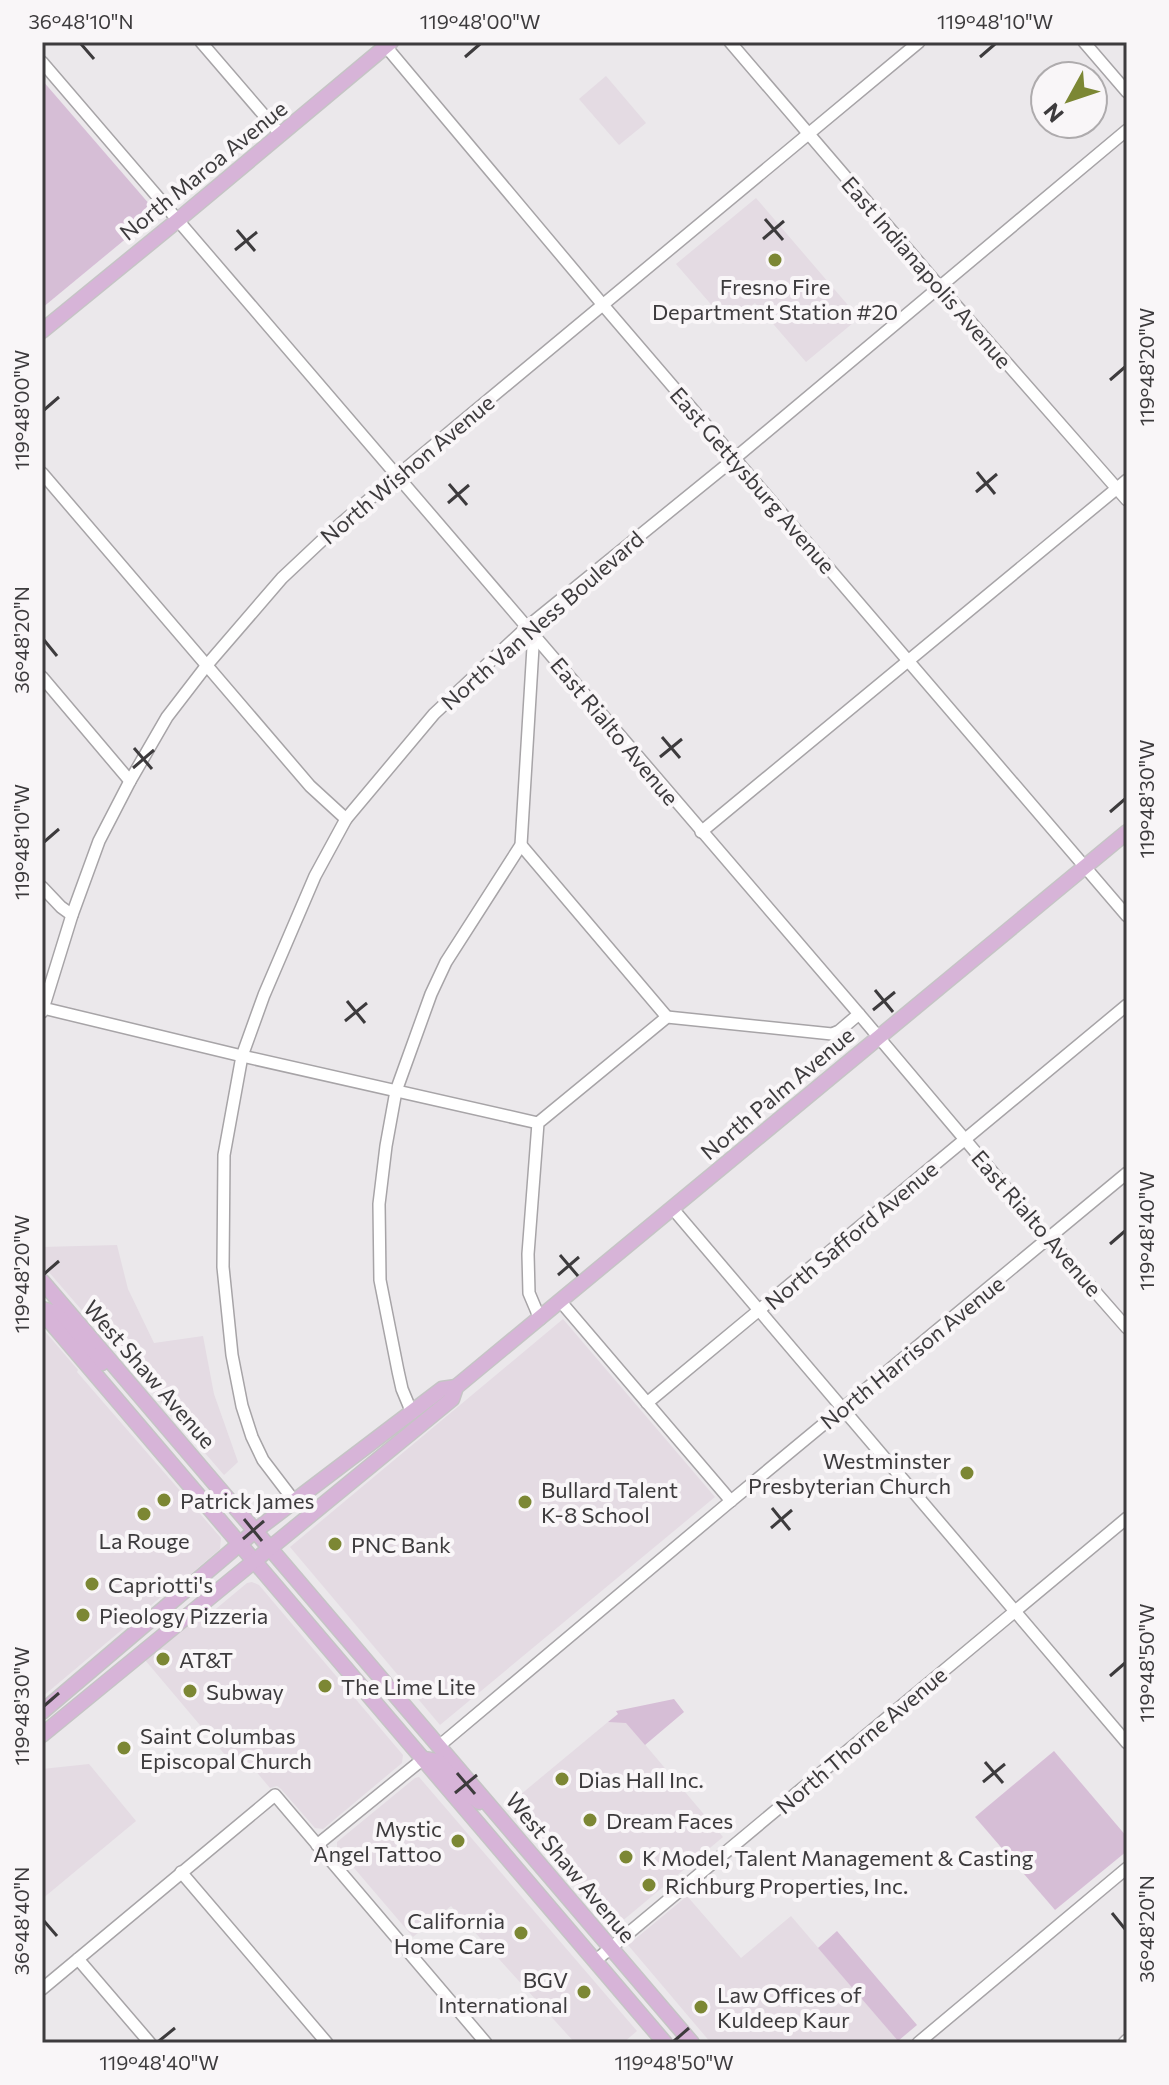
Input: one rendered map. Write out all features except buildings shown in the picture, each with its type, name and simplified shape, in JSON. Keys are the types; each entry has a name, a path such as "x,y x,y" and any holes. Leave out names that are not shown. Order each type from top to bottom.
{"main road":[{"name":"North Maroa Avenue","path":"42,331 387,44"},
{"name":"North Palm Avenue","path":"42,1712 255,1531 442,1389 456,1387 561,1302 1127,832"},
{"name":"West Shaw Avenue","path":"42,1281 692,2043"},
{"name":"West Shaw Avenue","path":"42,1310 665,2043"},
{"path":"42,1310 56,1313 97,1361 117,1369"},
{"name":"North Palm Avenue","path":"42,1735 452,1399 456,1387"},
{"path":"389,1720 401,1719 425,1746 439,1746"},
{"path":"423,1759 438,1761 463,1790 496,1813"}],"street":[{"path":"201,42 281,135"},
{"name":"East Indianapolis Avenue","path":"730,42 939,286 1122,484 1127,500"},
{"name":"North Wishon Avenue","path":"42,1010 99,841 130,781 167,717 282,578 398,475 919,42"},
{"path":"1084,42 1127,92"},
{"name":"East Gettysburg Avenue","path":"387,44 603,305 1127,916"},
{"name":"East Rialto Avenue","path":"42,62 1127,1328"},
{"name":"North Van Ness Boulevard","path":"295,1502 263,1460 242,1406 226,1311 223,1267 224,1155 242,1056 287,938 315,876 346,819 434,714 527,627 734,459 1127,130"},
{"path":"42,473 310,786 346,819"},
{"path":"701,832 1122,484"},
{"path":"412,1413 398,1371 383,1299 379,1261 379,1204 386,1146 396,1091 431,994 446,962 521,845 533,647 527,627"},
{"path":"42,677 130,781"},
{"path":"521,845 667,1017 832,1034 859,1014"},
{"path":"42,887 72,915"},
{"name":"North Safford Avenue","path":"647,1403 1127,1005"},
{"path":"42,1010 538,1123"},
{"path":"540,1319 529,1293 528,1254 538,1123 667,1017"},
{"name":"North Harrison Avenue","path":"439,1746 1127,1173"},
{"path":"673,1209 1127,1743"},
{"path":"561,1302 731,1501"},
{"name":"North Thorne Avenue","path":"595,1961 1127,1518"},
{"path":"317,1845 423,1759"},
{"path":"42,1989 275,1795 486,2043"},
{"path":"918,2043 1127,1868"},
{"path":"181,1872 327,2043"},
{"path":"78,1959 150,2043"}],"shaded area":[{"path":"606,76 646,123 619,145 579,99"},
{"path":"42,80 157,213 42,308"},
{"path":"756,198 859,318 806,362 755,303 728,324 676,264"},
{"path":"117,1245 128,1289 154,1343 203,1336 214,1394 238,1462 224,1475 42,1264 42,1247"},
{"name":"Bullard Talent K-8 School","path":"563,1319 715,1497 440,1725 290,1547"},
{"path":"42,1328 221,1538 220,1549 179,1584 174,1583 163,1592 42,1697"},
{"path":"252,1582 259,1585 403,1755 402,1763 323,1829 315,1828 281,1789 277,1786 270,1788 248,1762 232,1763 145,1660 186,1625 205,1618"},
{"path":"674,1699 684,1712 645,1745 626,1723 608,1722 618,1714 616,1711"},
{"path":"608,1722 626,1722 723,1837 615,1927 508,1805"},
{"path":"1054,1751 1127,1837 1127,1851 1055,1910 975,1817"},
{"path":"89,1764 136,1821 42,1899 42,1769"},
{"path":"419,1777 637,2031 623,2043 575,2043 451,1906 413,1937 337,1848 337,1842"},
{"path":"687,1896 741,1958 791,1916 898,2041 711,2043 628,1945"},
{"path":"837,1931 917,2025 898,2041 818,1948"}],"place":[{"name":"Fresno Fire Department Station #20","path":"775,260"},
{"name":"Westminster Presbyterian Church","path":"967,1473"},
{"name":"Patrick James","path":"164,1500"},
{"name":"Bullard Talent K-8 School","path":"525,1502"},
{"name":"La Rouge","path":"144,1514"},
{"name":"PNC Bank","path":"335,1544"},
{"name":"Capriotti's","path":"92,1584"},
{"name":"Pieology Pizzeria","path":"83,1615"},
{"name":"AT&T","path":"163,1659"},
{"name":"The Lime Lite","path":"325,1686"},
{"name":"Subway","path":"190,1691"},
{"name":"Saint Columbas Episcopal Church","path":"124,1748"},
{"name":"Dias Hall Inc.","path":"562,1779"},
{"name":"Dream Faces","path":"590,1820"},
{"name":"Mystic Angel Tattoo","path":"458,1841"},
{"name":"K Model, Talent Management & Casting","path":"626,1857"},
{"name":"Richburg Properties, Inc.","path":"649,1885"},
{"name":"California Home Care","path":"521,1933"},
{"name":"BGV International","path":"584,1992"},
{"name":"Law Offices of Kuldeep Kaur","path":"701,2007"}]}
